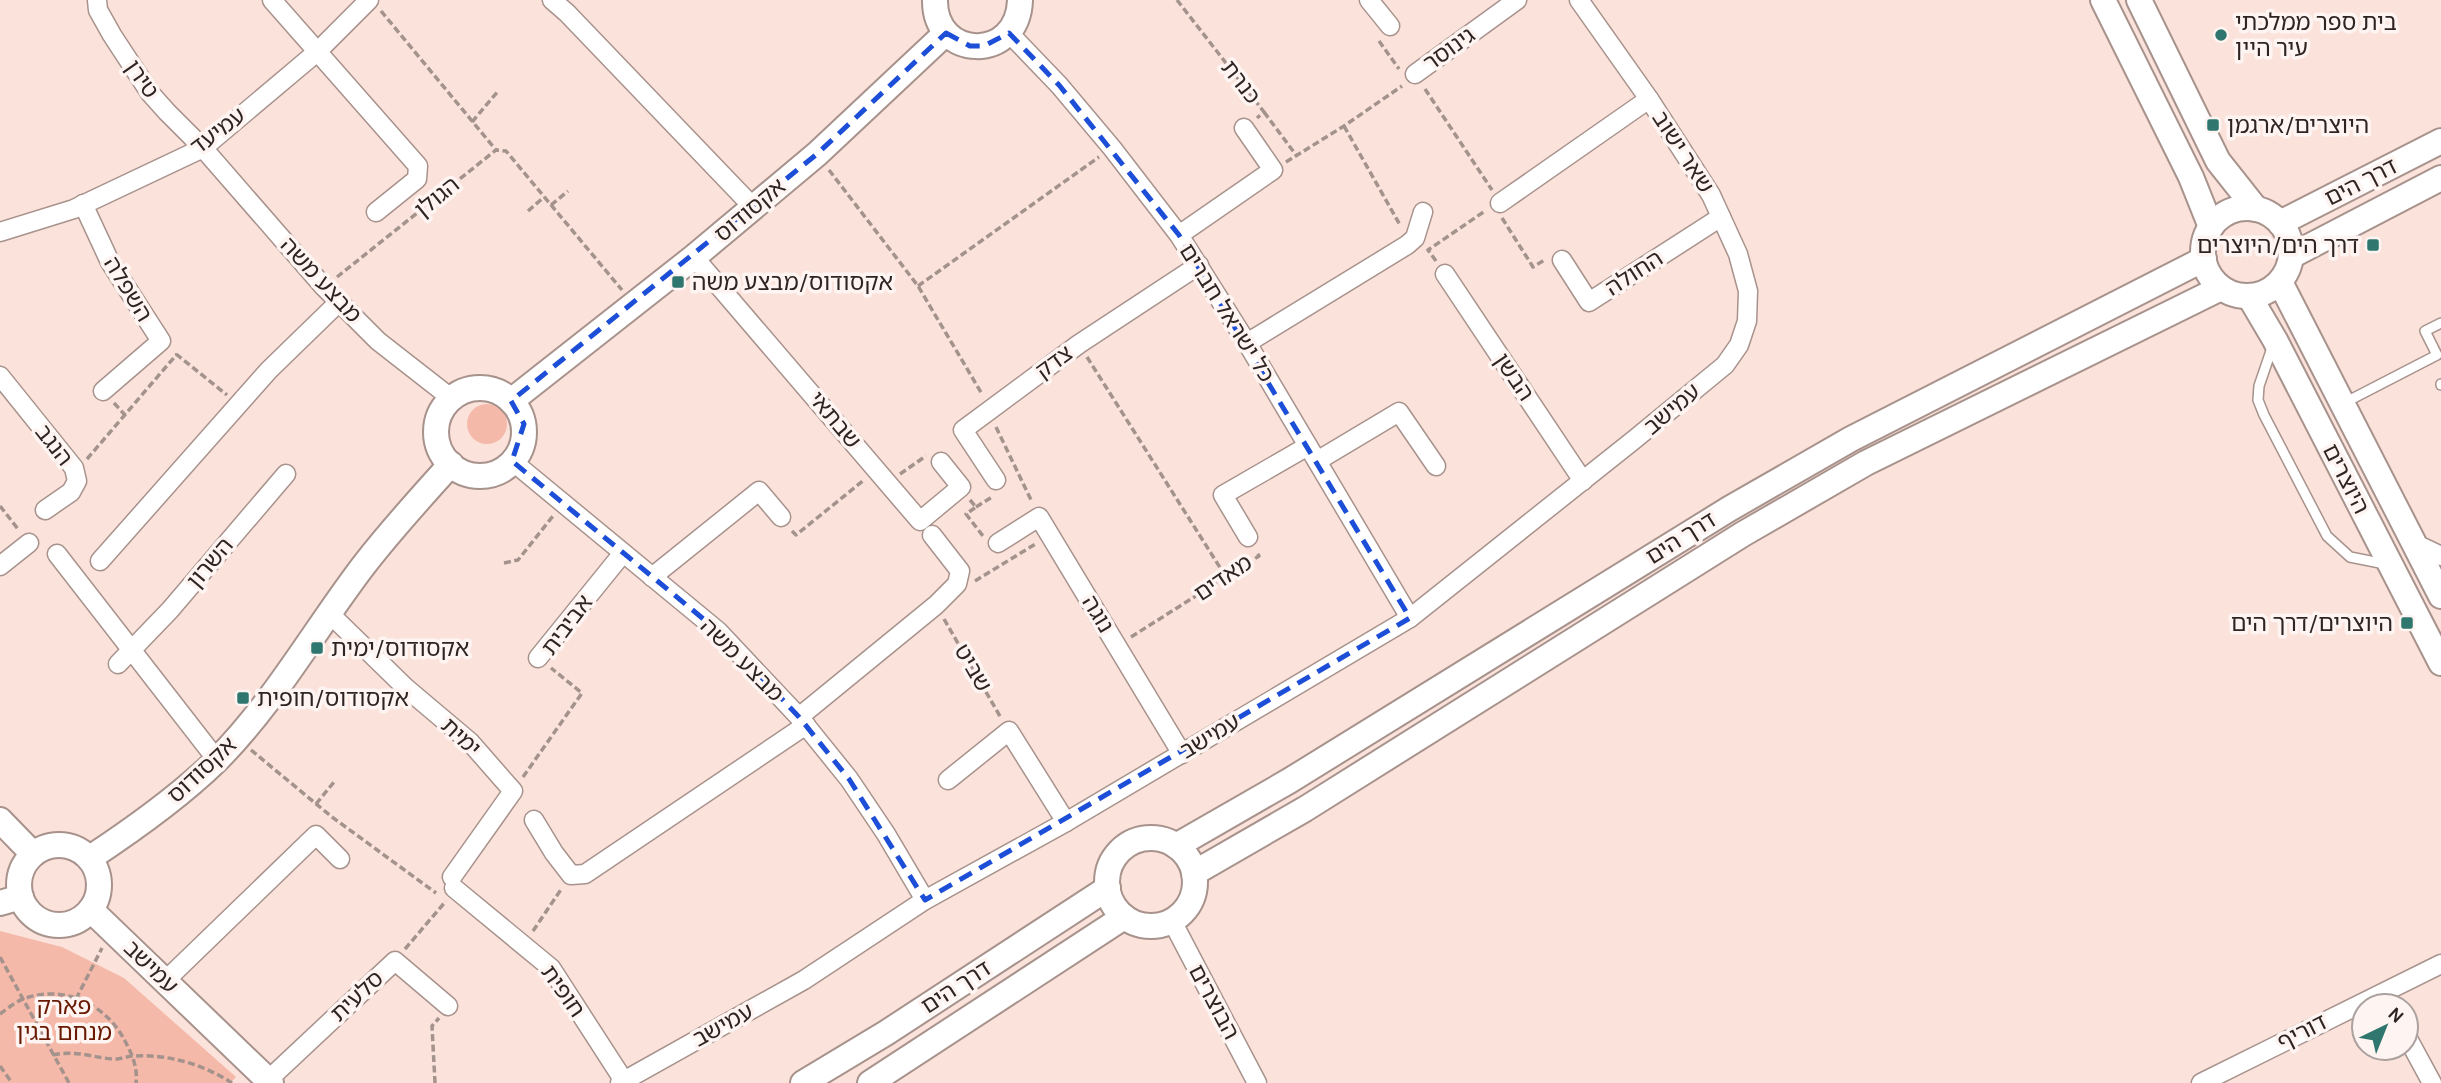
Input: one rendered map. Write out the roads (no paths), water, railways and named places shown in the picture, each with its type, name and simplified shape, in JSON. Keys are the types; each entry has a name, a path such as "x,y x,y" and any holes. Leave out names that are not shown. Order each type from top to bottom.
{"street":[{"name":"טירן","path":"97,0 98,10 112,35 150,93 203,148"},
{"name":"הגולן","path":"272,0 418,166 417,179 376,212"},
{"path":"552,0 571,6 753,206"},
{"path":"934,0 935,13 946,33 957,42 970,46 984,46 1009,33 1016,23 1020,0"},
{"path":"1369,0 1390,26"},
{"name":"גינוסר","path":"1412,78 1517,0"},
{"name":"שאר ישוב","path":"1579,0 1649,99 1711,195 1738,254 1748,291 1747,321"},
{"path":"2103,0 2191,177 2211,227"},
{"path":"2139,0 2218,161 2256,209"},
{"name":"עמיעד","path":"0,232 74,209 203,148 375,5"},
{"name":"אקסודוס","path":"511,401 695,257 817,154 946,33"},
{"name":"כל ישראל חברים","path":"1009,33 1059,85 1180,235 1410,618"},
{"path":"1497,204 1649,99"},
{"name":"כנרת","path":"1180,235 1273,170 1244,128"},
{"name":"דרך הים","path":"2280,223 2441,141"},
{"name":"מבצע משה","path":"203,148 324,287 377,341 451,398"},
{"name":"דרך הים","path":"2291,256 2441,178"},
{"name":"השפלה","path":"83,204 110,262 160,341 103,391"},
{"path":"2242,208 2256,209 2270,214 2280,223 2291,244 2291,256 2286,274 2271,290 2239,296 2221,288 2213,280 2204,259 2206,237 2217,220 2233,211 2242,208"},
{"path":"1247,343 1407,245 1415,238 1423,212"},
{"name":"החולה","path":"1562,260 1589,302 1721,218"},
{"name":"שבתאי","path":"695,257 920,521 961,488 941,462"},
{"name":"דרך הים","path":"1176,846 1289,781 1729,509 1851,439 2204,259"},
{"name":"צדק","path":"996,480 963,430 1079,344 1199,265"},
{"name":"הבשן","path":"1445,274 1583,481"},
{"name":"היוצרים","path":"2280,282 2441,596"},
{"name":"דרך הים","path":"1194,873 1317,802 1743,534 1855,470 2221,288"},
{"name":"היוצרים","path":"2249,296 2441,663"},
{"path":"100,561 269,370 339,302"},
{"name":"עמישב","path":"622,1082 804,980 925,900 1066,822 1410,618 1725,365 1739,345 1747,321"},
{"name":"הנגב","path":"0,376 74,468 77,481 71,492 45,510"},
{"path":"488,388 511,401 524,424 520,451 512,461 504,469 482,475 471,475 451,464 438,444 436,431 443,408 451,398 463,391 488,388"},
{"path":"1313,454 1399,412 1436,466"},
{"name":"מאדים","path":"1248,537 1223,495 1313,454"},
{"name":"מבצע משה","path":"512,461 718,631 803,721 849,779 925,900"},
{"name":"אקסודוס","path":"90,859 143,822 217,760 372,555 451,464"},
{"name":"השרון","path":"118,664 170,610 286,474"},
{"path":"652,577 759,491 780,517"},
{"name":"נוגה","path":"998,543 1039,517 1182,754"},
{"path":"534,820 571,875 585,874 803,721 957,584 960,571 932,535"},
{"path":"0,566 29,543"},
{"path":"2414,543 2441,556"},
{"name":"אביבית","path":"538,658 623,553"},
{"path":"58,554 217,760"},
{"name":"ימית","path":"329,613 406,688 470,742 513,791 453,883"},
{"path":"948,780 1009,731 1066,822"},
{"path":"0,820 33,854"},
{"path":"165,981 316,835 340,859"},
{"path":"1142,839 1157,839 1176,846 1189,860 1194,873 1195,884 1191,902 1182,914 1172,921 1152,927 1138,925 1124,916 1112,902 1108,888 1108,873 1114,859 1128,845 1142,839"},
{"path":"69,846 80,850 90,859 97,870 100,884 97,897 91,910 71,924 46,923 35,917 26,907 10,900 20,873 33,854 44,848 69,846"},
{"name":"חופית","path":"453,883 551,968 622,1082"},
{"name":"דרך הים","path":"803,1083 886,1033 1108,888"},
{"name":"עמישב","path":"91,910 270,1082"},
{"name":"דרך הים","path":"870,1083 1124,916"},
{"name":"הבוצרים","path":"1172,921 1257,1083"},
{"name":"סלעית","path":"270,1082 395,961 448,1006"},
{"name":"דוריף","path":"2397,992 2441,964"},
{"name":"דוריף","path":"2201,1083 2350,1015"},
{"path":"2420,1061 2432,1083"}],"lane":[{"path":"2342,404 2437,355 2425,331 2441,323"},
{"path":"2274,340 2259,386 2258,400 2264,415 2327,536 2350,557 2391,566"}],"place":[{"name":"בית ספר ממלכתי עיר היין","path":"2221,35"},
{"name":"היוצרים/ארגמן","path":"2213,125"},
{"name":"דרך הים/היוצרים","path":"2373,245"},
{"name":"אקסודוס/מבצע משה","path":"678,282"},
{"name":"היוצרים/דרך הים","path":"2407,623"},
{"name":"אקסודוס/ימית","path":"317,648"},
{"name":"אקסודוס/חופית","path":"243,698"}],"park label":[{"name":"פארק מנחם בגין","path":"64,1019"}]}
